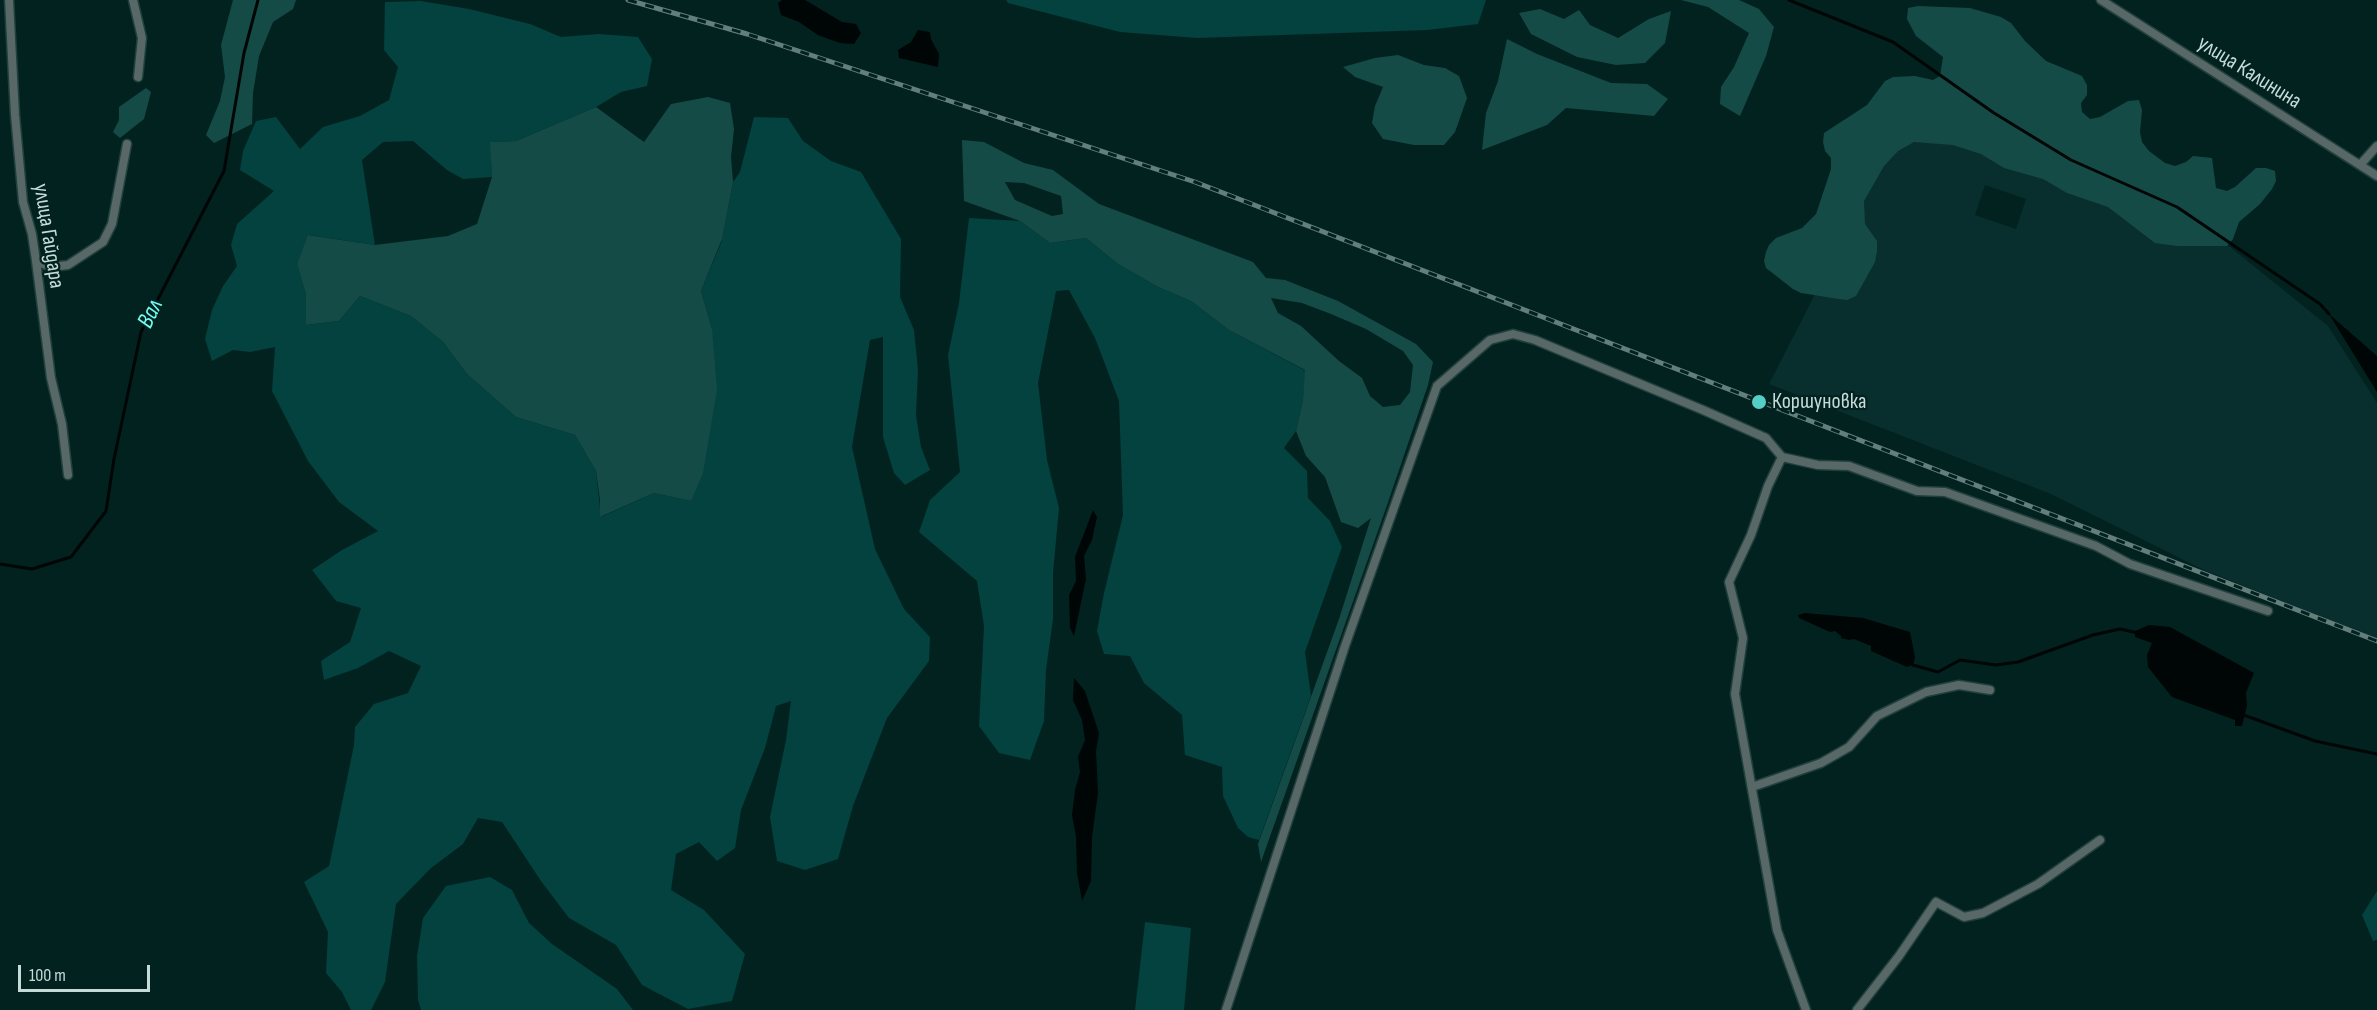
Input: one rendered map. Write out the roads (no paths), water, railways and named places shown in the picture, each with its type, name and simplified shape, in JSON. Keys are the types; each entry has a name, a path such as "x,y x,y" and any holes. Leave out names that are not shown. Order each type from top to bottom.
{"street":[{"name":"улица Гайдара","path":"9,0 22,202 32,234 51,378 62,424 68,475"},
{"path":"133,0 142,38 138,77"},
{"name":"улица Калинина","path":"2101,0 2377,176"},
{"path":"36,261 51,267 68,265 103,242 112,224 127,144"},
{"path":"2360,165 2377,146"},
{"path":"1226,1010 1345,646 1437,386 1490,340 1513,334 1535,340 1766,438 1782,457 1818,465 1849,466 1917,491 1945,492 2096,546 2130,564 2268,611"},
{"path":"1782,457 1768,486 1751,535 1729,582 1743,638 1735,694 1778,930 1806,1010"},
{"path":"1752,787 1821,763 1849,747 1877,717 1926,692 1959,684 1990,690"},
{"path":"1857,1010 1899,956 1936,902 1964,917 1983,913 2038,884 2100,840"}],"waterway":[{"name":"Вал","path":"0,564 32,569 71,557 106,511 114,459 141,332 224,171 244,53 258,0"},
{"path":"1789,0 1893,42 1994,113 2071,160 2177,207 2320,304 2329,314"},
{"path":"1913,665 1938,672 1960,660 1996,665 2018,662 2093,635 2120,629 2138,633"},
{"path":"2241,714 2315,741 2377,754"}],"railway":[{"path":"628,0 747,34 1195,182 2377,641"}],"place":[{"name":"Коршуновка","path":"1759,402"}]}
